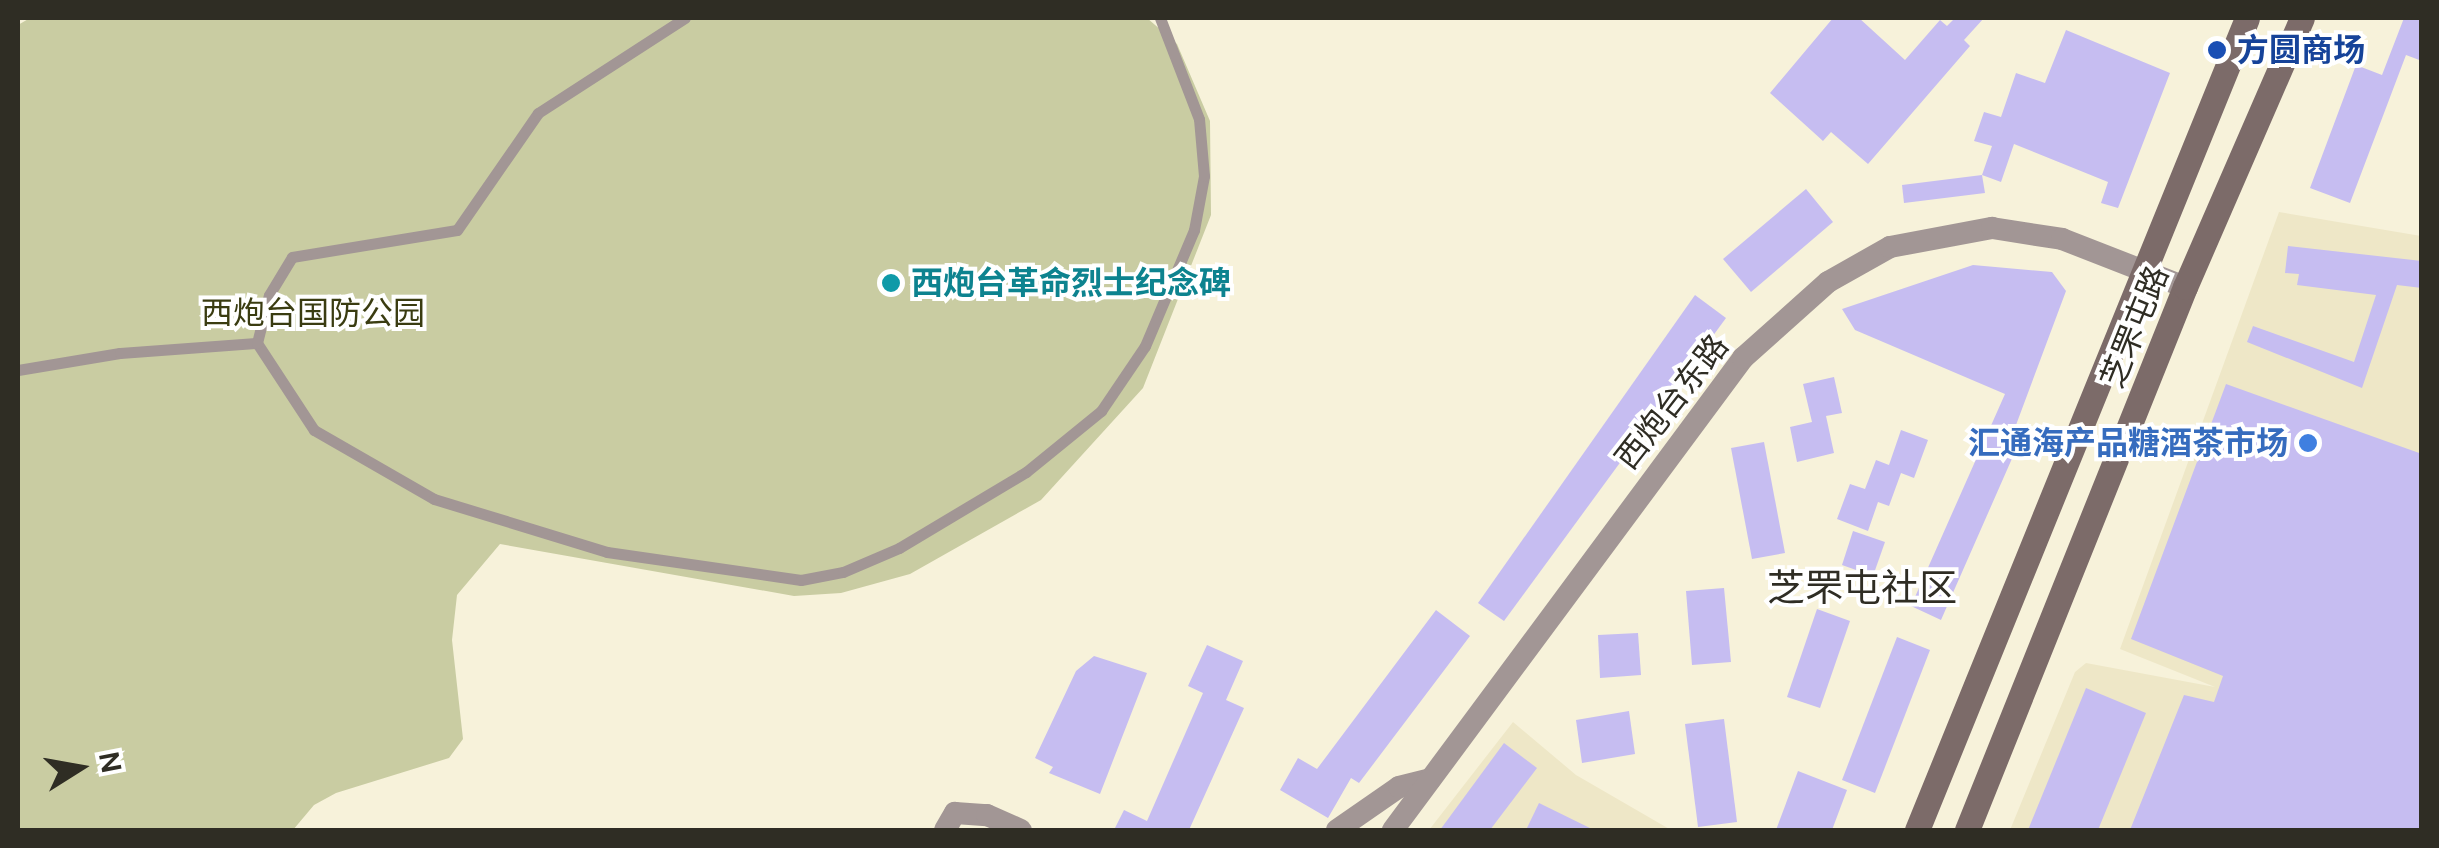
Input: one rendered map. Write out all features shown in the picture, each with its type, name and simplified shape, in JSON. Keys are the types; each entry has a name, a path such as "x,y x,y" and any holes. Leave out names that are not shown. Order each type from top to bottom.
{"main road":[{"name":"芝罘屯路","path":"1916,830 2142,269 2248,18"},
{"name":"芝罘屯路","path":"1967,830 2185,287 2302,18"}],"street":[{"name":"西炮台东路","path":"1394,830 1743,358 1828,282 1890,248 1992,228 2062,240 2185,287"},
{"path":"1338,830 1399,788 1430,779"},
{"path":"945,830 954,813 987,815 1021,830"}],"lane":[{"path":"685,18 538,114 477,210 457,230 292,258 269,295 257,343 314,430 434,499 608,552 802,580 843,572 899,548 1026,472 1101,410 1145,346 1194,230 1204,176 1200,119 1160,18"},
{"path":"18,370 120,352 257,343"}],"shaded area":[{"name":"汇通海产品糖酒茶市场","path":"2279,212 2421,236 2421,830 2010,830 2075,672 2086,663 2215,687 2120,649"},
{"path":"1513,722 1576,775 1671,830 1429,830"}],"green space":[{"name":"西炮台国防公园","path":"30,18 1147,18 1177,44 1210,121 1211,215 1143,388 1041,500 910,574 841,593 794,596 500,544 457,595 452,640 463,739 449,758 336,793 314,805 293,830 18,830 18,25"}],"building":[{"path":"1833,18 1859,18 1905,60 1940,20 1947,26 1955,18 1984,18 1964,40 1970,46 1868,164 1831,132 1823,141 1770,93"},
{"path":"2404,18 2422,18 2422,61 2406,55 2350,203 2310,188 2356,65 2382,75"},
{"path":"2066,30 2170,73 2118,208 2101,203 2108,182 2014,144 2001,182 1982,175 1992,146 1974,141 1984,112 2001,117 2016,73 2045,83"},
{"path":"1982,175 1985,193 1904,203 1902,185"},
{"path":"1806,189 1833,222 1751,292 1723,259"},
{"path":"2288,246 2422,261 2422,288 2397,285 2362,388 2247,342 2253,326 2354,362 2376,295 2297,285 2299,274 2285,273"},
{"path":"1973,265 2052,272 2066,291 2016,425 2025,429 1941,620 1911,606 2005,394 1855,330 1842,309"},
{"path":"1695,295 1726,318 1504,621 1478,603"},
{"path":"1834,377 1842,413 1826,416 1834,453 1797,462 1790,427 1812,422 1803,384"},
{"name":"汇通海产品糖酒茶市场","path":"2226,384 2422,454 2422,830 2130,830 2184,695 2214,702 2223,676 2131,639"},
{"path":"1901,430 1928,440 1914,478 1901,473 1889,506 1878,502 1868,531 1837,519 1850,484 1865,489 1876,460 1889,465"},
{"path":"1764,442 1785,553 1752,559 1731,448"},
{"path":"1853,531 1885,542 1873,576 1842,565"},
{"path":"1724,588 1731,662 1692,665 1686,591"},
{"path":"1817,609 1850,621 1820,708 1787,697"},
{"path":"1436,610 1470,636 1359,783 1351,778 1328,818 1280,790 1298,758 1317,769"},
{"path":"1638,633 1641,675 1600,678 1598,635"},
{"path":"1897,637 1930,650 1875,793 1842,780"},
{"path":"1207,645 1243,661 1226,700 1244,708 1189,830 1114,830 1124,810 1147,821 1203,693 1188,686"},
{"path":"1094,656 1147,673 1100,794 1049,773 1053,767 1035,758 1076,671"},
{"path":"2086,688 2146,713 2098,830 2028,830"},
{"path":"1629,711 1635,754 1582,763 1576,720"},
{"path":"1724,719 1737,822 1698,827 1685,724"},
{"path":"1504,743 1537,768 1490,830 1440,830"},
{"path":"1798,771 1847,790 1832,830 1776,830"},
{"path":"1539,803 1594,830 1526,830"}],"place":[{"name":"方圆商场","path":"2217,50"},
{"name":"西炮台革命烈士纪念碑","path":"891,283"},
{"name":"汇通海产品糖酒茶市场","path":"2308,443"}],"district":[{"name":"芝罘屯社区","path":"1862,589"}]}
